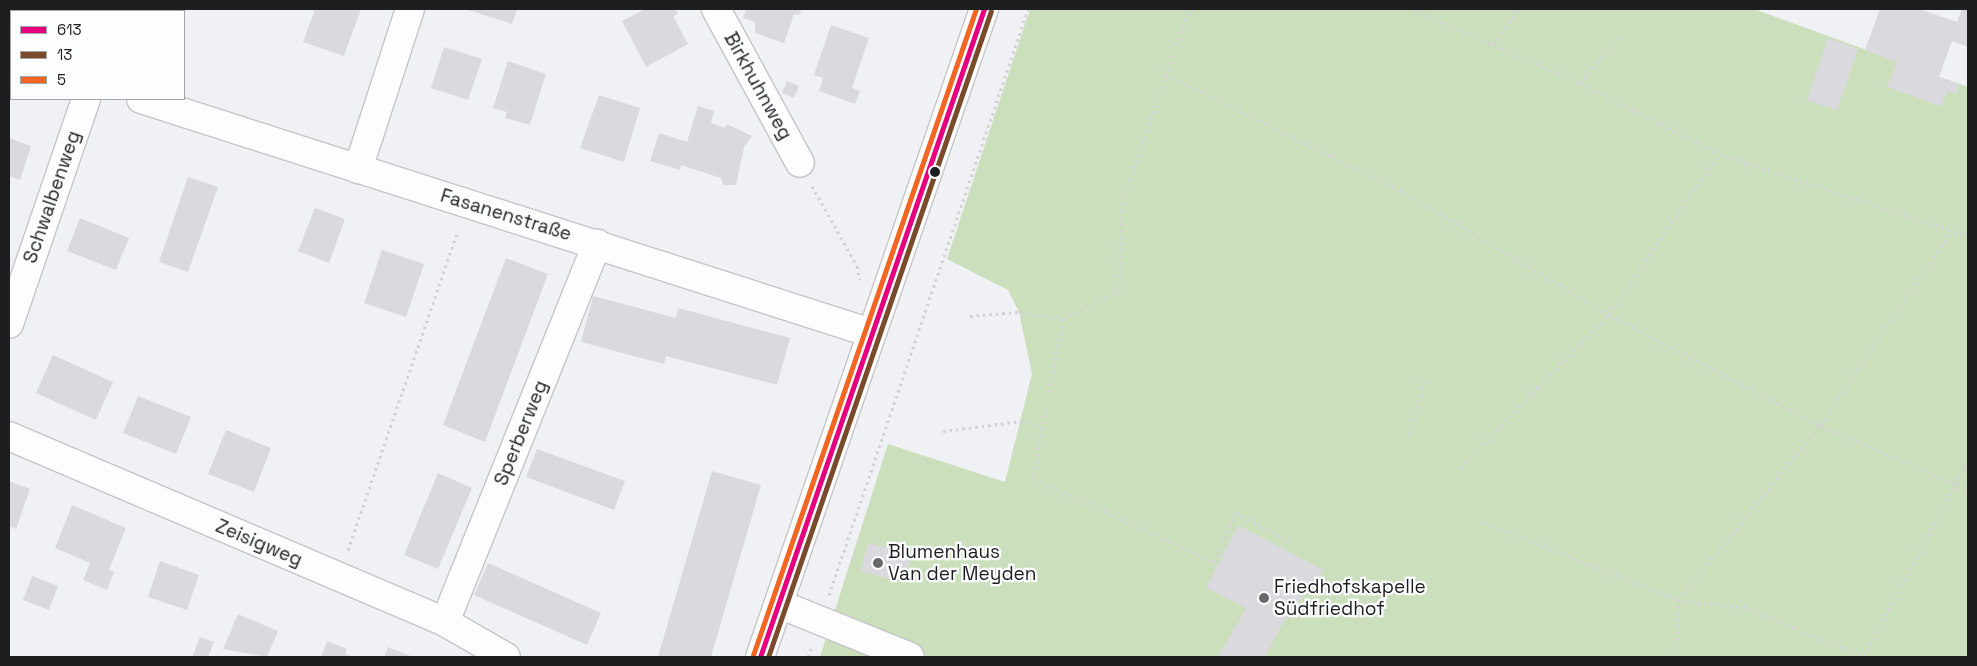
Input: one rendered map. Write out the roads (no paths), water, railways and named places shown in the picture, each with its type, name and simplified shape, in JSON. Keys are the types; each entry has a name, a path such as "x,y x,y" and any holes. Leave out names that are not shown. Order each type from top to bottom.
{"street":[{"path":"358,169 410,9"},
{"name":"Birkhuhnweg","path":"716,9 800,163"},
{"path":"760,657 984,9"},
{"name":"Schwalbenweg","path":"9,324 86,100"},
{"name":"Fasanenstraße","path":"144,100 871,333"},
{"name":"Sperberweg","path":"445,622 597,244"},
{"name":"Zeisigweg","path":"9,436 445,622 506,657"},
{"path":"779,604 910,657"}],"place":[{"name":"Blumenhaus Van der Meyden","path":"878,563"},
{"name":"Friedhofskapelle Südfriedhof","path":"1264,598"}]}
